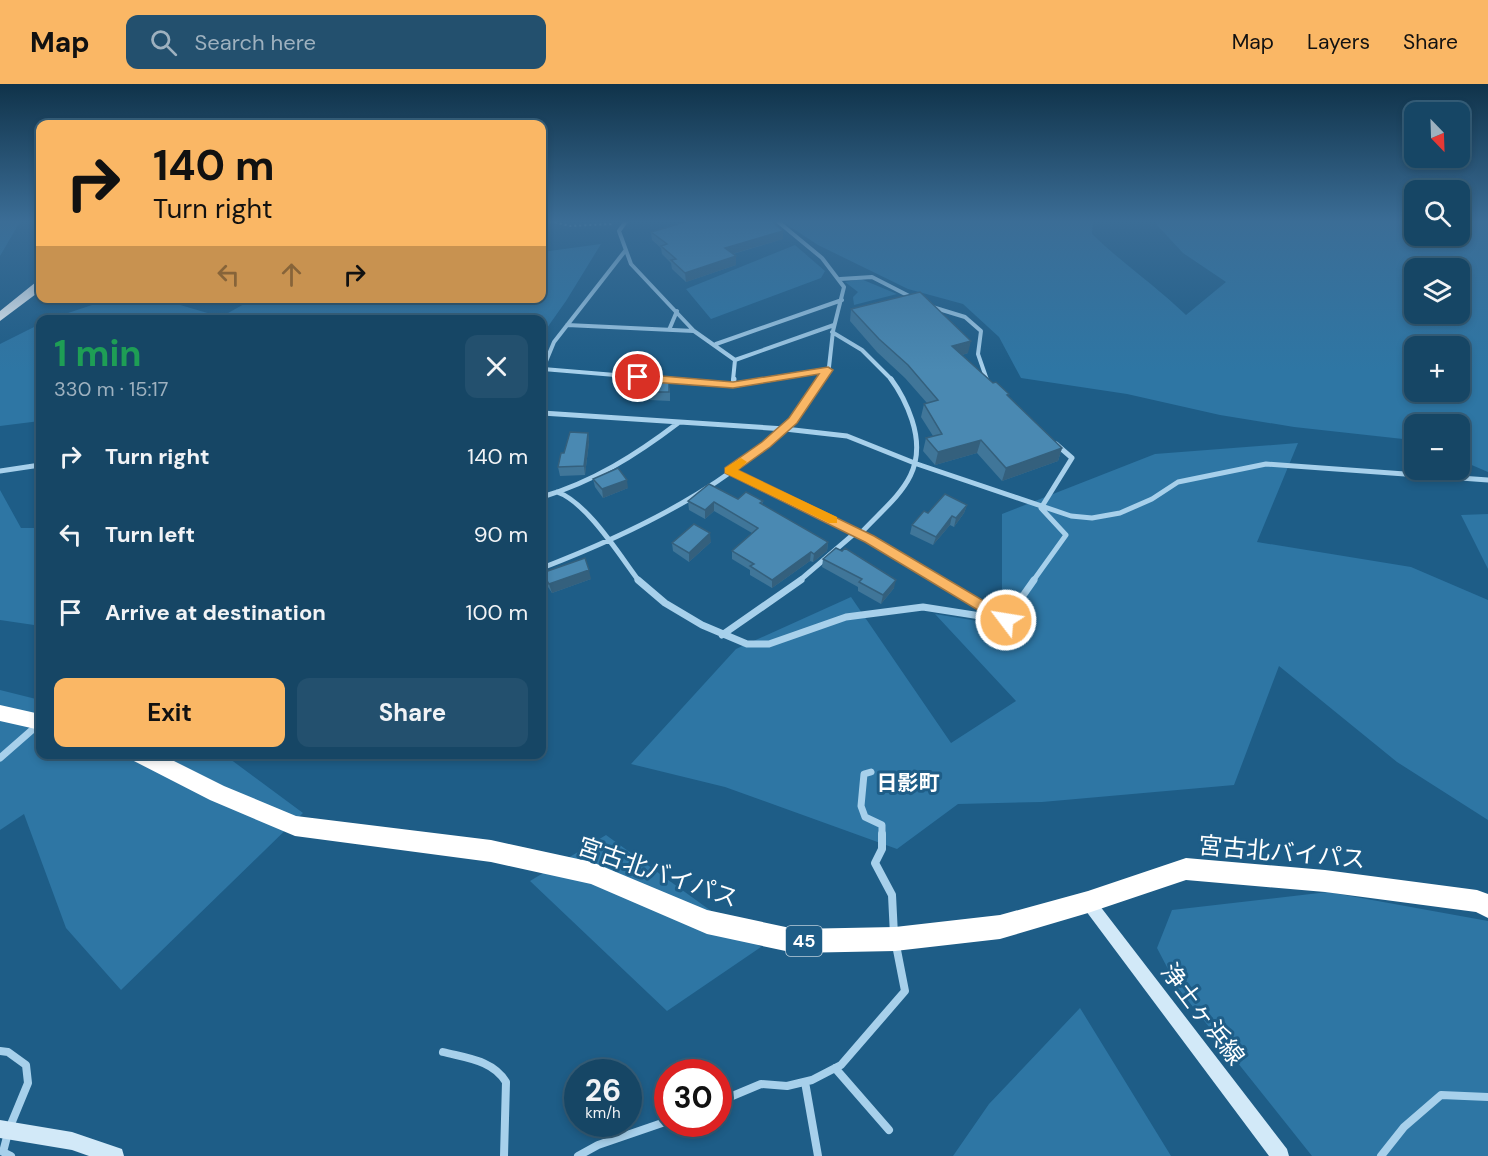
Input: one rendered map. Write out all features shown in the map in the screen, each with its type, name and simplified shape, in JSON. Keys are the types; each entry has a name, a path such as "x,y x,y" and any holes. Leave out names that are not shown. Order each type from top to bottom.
{"highway":[{"path":"0,317 36,288"},
{"path":"0,713 36,722"},
{"name":"宮古北バイパス","path":"149,759 217,793 295,826 491,851 592,873 708,922 795,941 895,939 1000,927 1088,902 1186,869 1325,881 1477,901 1488,906"}],"main road":[{"name":"浄土ヶ浜線","path":"1088,902 1280,1156"},
{"path":"4,1129 72,1141 115,1156"}],"street":[{"path":"546,361 554,342 610,270"},
{"path":"637,270 677,310 694,331 716,344 735,360"},
{"path":"546,567 575,557 610,540 695,494 785,429 828,370 832,332 844,286 833,270"},
{"path":"840,279 872,277 929,306 965,317 981,331 978,354 989,384"},
{"path":"716,344 842,300"},
{"path":"669,330 677,310"},
{"path":"735,360 834,324"},
{"path":"567,325 694,331"},
{"path":"722,635 811,573 858,533 903,488 917,464 918,441 898,385 878,363 846,339 832,332"},
{"path":"733,385 735,360"},
{"path":"546,370 733,385 828,370"},
{"path":"546,413 785,429 847,436 917,464 1041,508 1071,516 1092,518 1120,513 1152,499 1179,482 1266,464 1488,480"},
{"path":"546,496 584,484 613,468 679,422"},
{"path":"1041,508 1072,458 1048,436"},
{"path":"0,471 36,466"},
{"path":"729,470 823,514 1006,620"},
{"path":"557,492 566,495 610,540 639,581 665,603 722,635 747,644 770,644 846,618 923,607 1006,620"},
{"path":"1006,620 1065,535 1041,508"},
{"path":"0,758 36,726"},
{"path":"732,1096 761,1084 788,1086 806,1082 841,1065 905,991 895,939 892,895 875,863 882,849 882,825 865,818 861,806 864,774 871,772"},
{"path":"0,1051 8,1052 26,1065 28,1083 4,1129 3,1152 11,1156"},
{"path":"443,1052 478,1061 492,1067 504,1077 506,1082 504,1156"},
{"path":"835,1068 889,1130"},
{"path":"806,1082 818,1156"},
{"path":"1381,1156 1404,1127 1441,1095 1488,1097"},
{"path":"578,1156 598,1145 654,1126"}],"shaded area":[{"path":"546,270 585,270 546,329 546,315 225,315 246,303 546,303"},
{"path":"733,270 825,271 821,278 711,319 686,289"},
{"path":"869,270 1133,270 1186,315 1226,282 1208,270 1404,270 1404,324 1470,324 1470,270 1488,270 1488,472 1470,464 1470,414 1404,414 1404,439 1294,427 1220,415 1127,394 1021,378 999,337 963,304 908,289"},
{"path":"861,279 897,294 854,305 853,297 858,292 845,282"},
{"path":"98,303 174,303 214,315 62,315"},
{"path":"36,326 36,422 0,426 0,344"},
{"path":"1298,443 1257,542 1411,567 1488,600 1488,820 1397,762 1279,666 1234,785 1042,802 958,804 897,849 725,787 631,764 736,649 851,597 951,743 1016,701 935,614 1002,625 1002,514 1155,454"},
{"path":"0,490 21,528 36,528 36,626 0,620"},
{"path":"1488,514 1488,569 1461,515"},
{"path":"0,690 36,699 36,759 230,759 303,813 121,990 66,928 24,814 0,830"},
{"path":"606,835 761,947 667,1011 530,881"},
{"path":"1328,892 1488,921 1488,1156 1312,1156 1178,988 1157,948 1172,910"},
{"path":"1080,1008 1171,1156 953,1156 989,1104"}],"building":[{"path":"920,292 971,341 952,346 993,383 996,382 1009,394 1007,395 1062,448 1006,468 981,440 938,452 926,438 942,434 924,404 938,400 908,365 851,309"},
{"path":"652,377 669,379 669,392 649,392"},
{"path":"570,432 588,433 584,466 558,467 561,453 564,453"},
{"path":"618,468 627,480 602,489 593,479"},
{"path":"709,484 738,499 746,492 763,501 760,503 828,542 814,554 811,552 772,580 750,566 754,564 732,551 758,528 714,502 705,510 688,501"},
{"path":"945,494 967,505 956,518 952,516 936,537 912,525 924,511 928,513"},
{"path":"694,524 710,533 689,553 672,543"},
{"path":"836,548 842,551 845,548 896,580 883,595 859,582 862,579 823,559"},
{"path":"585,558 589,570 549,584 546,579 546,572"}],"slow traffic":[{"path":"741,462 729,470 833,520"}],"district":[{"name":"日影町","path":"908,783"}],"route":[{"path":"638,377 733,385 828,370 785,429 729,470 870,539 1006,620"}]}
